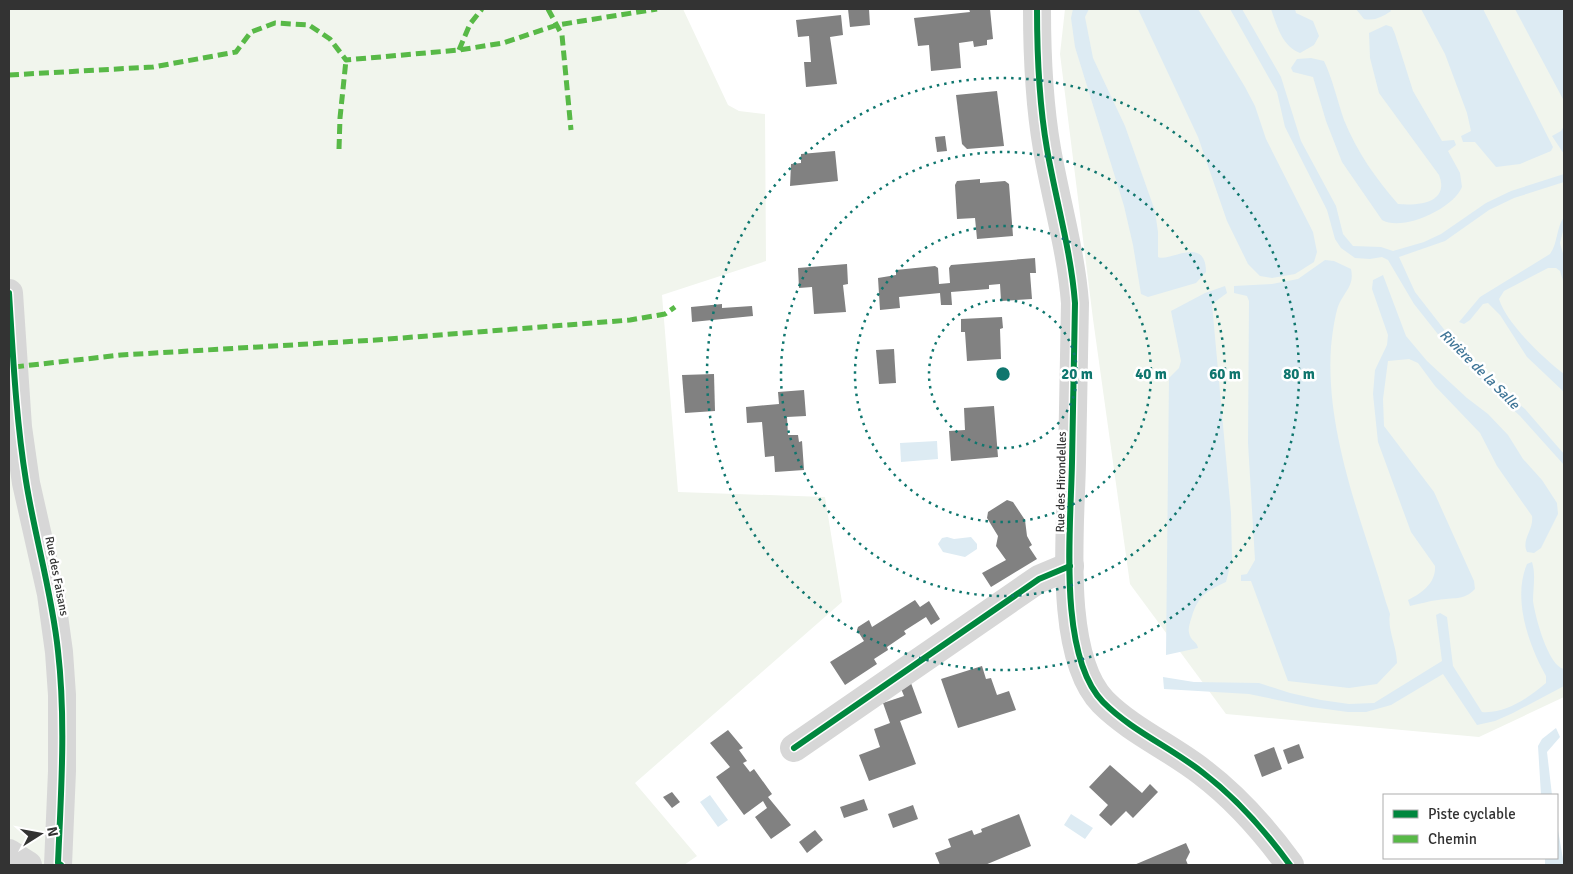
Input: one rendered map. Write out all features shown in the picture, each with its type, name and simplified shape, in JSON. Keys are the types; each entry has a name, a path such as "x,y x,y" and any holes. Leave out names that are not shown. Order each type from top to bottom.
{"street":[{"name":"Rue des Hirondelles","path":"1037,9 1038,70 1042,113 1047,151 1071,260 1075,303 1070,566 1075,635 1082,664 1103,701 1135,728 1202,772 1236,802 1290,865"},
{"name":"Rue des Faisans","path":"9,293 19,436 26,483 51,594 62,695 62,771 58,865"},
{"path":"794,748 1039,579 1070,566"},
{"path":"9,854 28,865"}],"shaded area":[{"path":"9,9 683,9 728,105 739,111 765,114 766,261 662,295 678,492 825,497 842,602 635,783 697,856 684,865 9,865"},
{"path":"1065,9 1564,9 1564,697 1479,737 1226,714 1130,584 1093,319 1060,54"}],"water":[{"path":"1073,9 1089,9 1085,17 1093,58 1125,126 1155,211 1158,232 1158,257 1163,258 1186,252 1200,254 1204,261 1206,272 1196,283 1148,297 1141,294 1124,206 1075,47 1071,18"},
{"path":"1138,9 1198,9 1255,106 1266,139 1313,232 1317,252 1314,262 1295,274 1272,278 1260,276 1248,264 1227,221 1198,137"},
{"name":"Rivière de la Salle","path":"1230,9 1242,9 1281,77 1301,141 1336,206 1343,234 1353,246 1381,247 1393,251 1424,242 1441,234 1486,203 1511,191 1564,174 1564,182 1514,198 1489,210 1445,241 1399,257 1415,292 1450,337 1497,386 1525,409 1564,454 1564,465 1520,416 1485,384 1437,333 1414,304 1388,260 1382,257 1370,259 1355,258 1341,248 1335,239 1327,210 1285,127 1277,92"},
{"path":"1271,9 1295,9 1296,13 1313,21 1319,36 1314,45 1300,53 1289,46 1281,35"},
{"path":"1356,9 1390,9 1391,11 1378,18 1364,19"},
{"path":"1421,9 1483,9 1553,147 1551,151 1520,164 1496,167 1475,142 1463,142 1461,136 1471,131 1467,113 1445,54"},
{"path":"1515,9 1564,9 1564,101"},
{"path":"1386,25 1392,27 1413,91 1442,141 1454,140 1456,145 1448,151 1460,173 1462,187 1449,203 1438,210 1414,221 1402,223 1391,223 1382,220 1342,162 1326,121 1313,77 1293,72 1291,68 1297,59 1311,58 1324,61 1349,132 1382,185 1398,204 1430,201 1440,192 1439,175 1379,93 1370,58 1369,33"},
{"path":"1564,126 1564,154 1552,136 1561,131"},
{"path":"1564,217 1564,227 1560,243 1564,257 1564,284 1560,271 1556,268 1548,268 1504,291 1499,299 1509,319 1517,329 1536,350 1564,374 1564,392 1527,357 1500,315 1488,303 1483,304 1470,320 1464,324 1459,322 1480,297 1550,254"},
{"path":"1325,260 1334,261 1351,269 1350,286 1337,310 1331,347 1333,402 1342,457 1349,484 1390,614 1389,620 1397,663 1377,684 1349,688 1288,681 1251,581 1241,581 1241,575 1247,574 1255,560 1248,443 1249,301 1247,296 1234,293 1234,286 1272,284 1298,279"},
{"path":"1383,275 1406,336 1427,361 1467,398 1488,414 1508,435 1523,459 1542,480 1557,503 1558,514 1541,548 1534,553 1527,552 1526,539 1531,526 1532,516 1497,466 1480,433 1435,386 1418,363 1409,359 1388,361 1383,399 1384,426 1434,492 1474,581 1475,589 1462,597 1435,600 1410,606 1408,600 1423,591 1431,582 1435,566 1411,532 1378,442 1373,394 1375,370 1387,345 1388,335 1372,289 1373,280"},
{"path":"1225,286 1227,293 1212,304 1231,513 1232,558 1226,582 1204,594 1194,609 1189,633 1198,648 1166,655 1169,378 1179,368 1181,361 1171,311 1205,293"},
{"path":"937,441 938,459 901,462 900,443"},
{"path":"971,537 977,544 977,549 965,557 943,552 938,544 942,538 954,539"},
{"path":"1532,562 1534,576 1533,601 1536,618 1548,650 1558,666 1564,669 1564,686 1495,721 1477,725 1443,674 1391,705 1366,712 1348,712 1311,707 1249,694 1164,689 1163,677 1194,682 1259,683 1321,700 1349,704 1374,703 1442,661 1436,615 1440,613 1447,617 1453,666 1482,712 1508,708 1546,683 1546,676 1529,637 1522,607 1521,592 1523,578 1527,564"},
{"path":"1556,728 1560,737 1547,752 1552,794 1541,794 1538,746 1542,739"},
{"path":"710,795 728,820 718,827 700,802"},
{"path":"1071,814 1093,828 1085,839 1064,825"},
{"path":"1558,830 1564,865 1545,865 1545,859 1558,859"}],"building":[{"path":"848,9 869,9 870,25 850,27"},
{"path":"969,9 990,9 993,39 987,40 987,45 974,47 973,41 959,43 961,68 931,71 929,45 918,46 914,18 970,12"},
{"path":"841,15 843,35 830,37 837,84 806,87 804,62 811,62 809,36 798,37 796,20"},
{"path":"997,91 1004,146 967,149 962,144 956,95"},
{"path":"945,136 947,151 937,152 935,137"},
{"path":"835,151 838,181 790,186 791,164 801,163 801,154"},
{"path":"980,179 980,183 1005,181 1009,184 1013,236 977,239 975,218 957,219 955,185 957,181"},
{"path":"1035,258 1036,273 1030,273 1032,299 1001,301 1000,284 989,285 989,289 951,292 952,305 941,305 940,293 899,297 900,308 880,310 878,278 896,275 896,270 935,266 938,268 939,284 950,283 949,268 951,265"},
{"path":"847,264 848,284 843,285 846,312 814,314 812,287 799,288 798,268"},
{"path":"722,304 722,308 752,306 753,316 692,322 691,307"},
{"path":"1002,317 1003,328 1000,329 1001,359 967,361 965,332 961,332 961,319"},
{"path":"894,349 896,383 879,384 876,350"},
{"path":"714,374 715,411 685,413 682,375"},
{"path":"804,390 806,416 787,417 788,435 798,435 799,442 802,441 804,470 775,472 774,456 765,457 762,422 747,423 746,407 779,404 778,392"},
{"path":"994,406 998,457 951,461 949,431 965,430 964,408"},
{"path":"1007,500 1013,502 1025,520 1027,536 1032,545 1029,547 1037,559 991,587 982,573 1006,560 996,546 998,536 987,518 988,512"},
{"path":"915,600 920,607 929,601 940,619 931,625 926,617 904,631 906,634 887,647 888,650 874,659 877,664 845,685 830,662 864,641 857,630 858,627 869,620 872,627"},
{"path":"982,666 986,679 991,678 997,695 1009,691 1016,710 958,728 941,679"},
{"path":"908,675 922,713 900,721 916,764 869,781 859,755 880,747 874,729 890,723 883,703 904,696 898,681"},
{"path":"728,730 743,748 739,750 747,761 743,763 750,772 754,769 772,794 768,797 791,825 771,839 755,817 767,808 763,801 744,815 716,777 730,767 710,743"},
{"path":"1299,744 1304,758 1288,764 1283,750"},
{"path":"1274,747 1282,769 1262,777 1254,755"},
{"path":"1110,765 1142,793 1150,784 1158,792 1133,818 1126,811 1111,826 1099,815 1108,805 1089,787"},
{"path":"672,792 680,802 672,808 663,797"},
{"path":"864,799 868,810 844,818 840,807"},
{"path":"913,805 918,819 893,828 888,814"},
{"path":"1019,814 1031,846 985,865 940,865 935,853 951,847 948,839 972,830 974,835 982,832 981,829"},
{"path":"815,830 823,840 807,853 799,842"},
{"path":"1186,843 1190,852 1186,860 1188,865 1134,865"}],"marked path":[{"path":"459,50 470,24 482,9"},
{"path":"548,9 562,35 571,130"},
{"path":"9,75 153,67 236,52 251,32 275,23 309,25 330,39 346,60 459,50 503,43 557,25 657,9"},
{"path":"339,149 346,60"},
{"path":"14,367 121,355 376,340 630,320 665,314 675,307"}],"cycle path":[{"path":"1037,9 1037,44 1044,132 1070,264 1075,303 1069,553 1073,622 1079,654 1088,681 1103,702 1126,722 1190,763 1226,792 1271,840 1290,865"},
{"path":"9,293 15,387 23,458 52,608 58,651 62,704 58,863 61,865"},
{"path":"794,748 1039,579 1070,566"}]}
